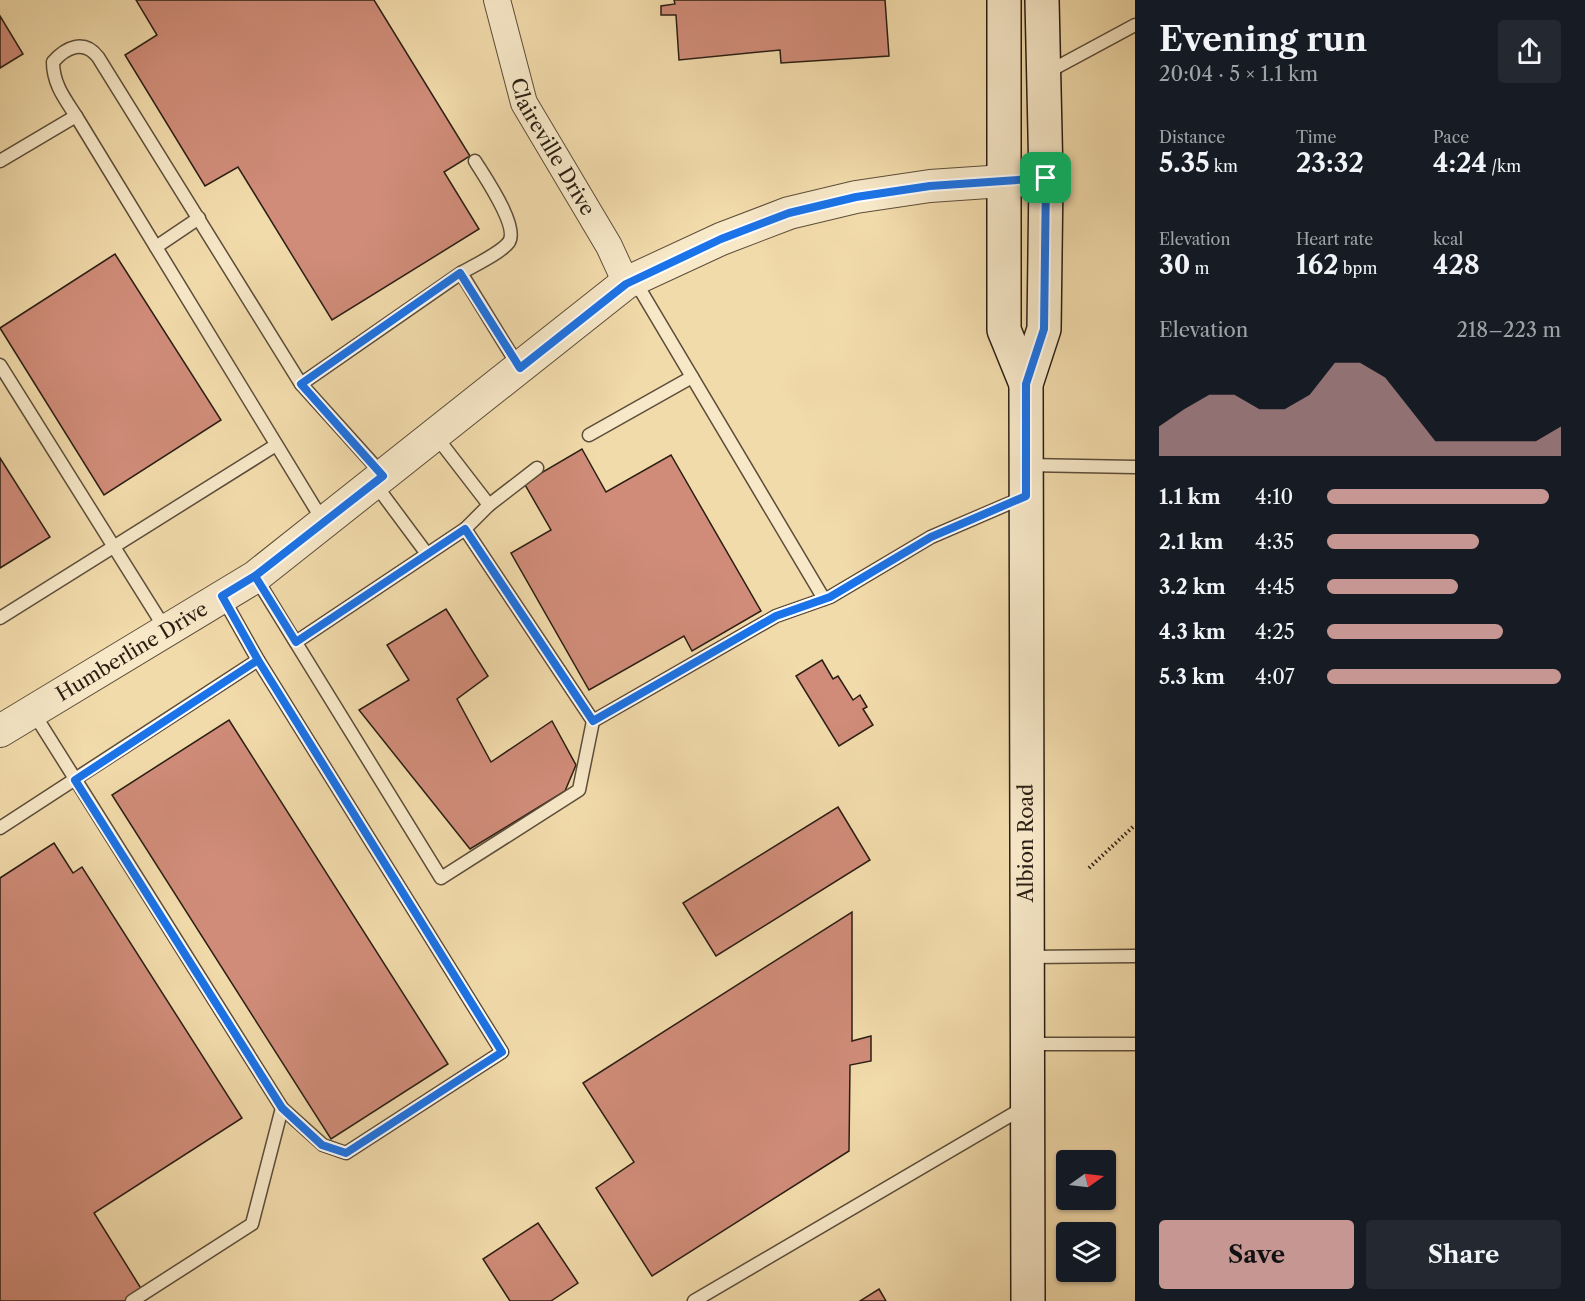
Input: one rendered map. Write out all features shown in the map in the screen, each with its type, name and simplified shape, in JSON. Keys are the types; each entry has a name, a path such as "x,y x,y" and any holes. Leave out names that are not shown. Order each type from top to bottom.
{"main road":[{"name":"Albion Road","path":"1004,0 1006,179 1004,330 1026,384"},
{"name":"Albion Road","path":"1028,1301 1026,384 1044,329 1046,178 1042,0"}],"street":[{"name":"Claireville Drive","path":"497,0 524,104 630,282"},
{"name":"Humberline Drive","path":"0,731 255,576 630,282 721,239 789,213 856,197 930,186 1046,178"}],"lane":[{"path":"1043,75 1135,25"},
{"path":"324,523 58,88 53,74 53,62 60,54 82,45 92,49 98,57 301,384 379,480 428,554"},
{"path":"0,161 76,116"},
{"path":"301,384 460,273 509,242 512,234 508,219 475,161"},
{"path":"156,247 199,218"},
{"path":"460,273 520,368"},
{"path":"630,282 692,377 824,599"},
{"path":"0,365 166,630"},
{"path":"590,435 692,377"},
{"path":"435,435 489,505"},
{"path":"0,618 276,445"},
{"path":"593,721 776,616 824,599 1026,481 1135,467"},
{"path":"296,642 465,529 489,505 537,468"},
{"path":"255,576 441,878 579,790 593,721 465,529"},
{"path":"32,711 282,1108 322,1145 346,1153 502,1052 258,660 222,596"},
{"path":"0,828 258,660"},
{"path":"1026,957 1135,956"},
{"path":"1027,1044 1135,1044"},
{"path":"694,1301 1027,1106"},
{"path":"132,1301 252,1224 282,1108"}],"path":[{"path":"1089,868 1135,825"}],"building":[{"path":"136,0 374,0 470,156 444,172 479,229 332,320 238,167 205,186 125,55 157,35"},
{"path":"674,0 885,0 889,56 781,63 780,50 679,60 676,15 661,15 661,6 675,4"},
{"path":"0,16 23,54 0,68"},
{"path":"115,254 221,420 104,495 0,328"},
{"path":"582,449 606,492 671,455 761,611 692,651 684,636 589,690 511,553 551,530 524,483"},
{"path":"0,458 50,537 0,568"},
{"path":"446,609 488,676 457,699 491,762 552,721 576,765 565,791 470,849 359,710 409,680 387,645"},
{"path":"822,660 833,679 838,676 853,700 860,695 867,707 863,709 873,725 839,746 796,676"},
{"path":"229,720 448,1064 331,1139 112,795"},
{"path":"838,807 870,860 716,956 683,903"},
{"path":"54,843 73,873 82,867 242,1118 94,1213 142,1290 125,1301 0,1301 0,878"},
{"path":"852,912 852,1041 871,1036 871,1061 850,1065 849,1151 652,1276 596,1188 634,1162 583,1083"},
{"path":"538,1223 578,1283 551,1301 510,1301 483,1259"},
{"path":"879,1289 886,1301 860,1301"}],"route":[{"path":"1046,178 930,186 856,197 789,213 721,239 626,284 520,368 460,273 301,384 383,476 255,576 222,596 258,660 502,1052 346,1153 322,1145 282,1108 75,780 258,660 232,613 222,596 255,576 296,642 465,529 593,721 776,616 830,597 931,537 1026,496 1026,384 1044,329 1046,178"}]}
